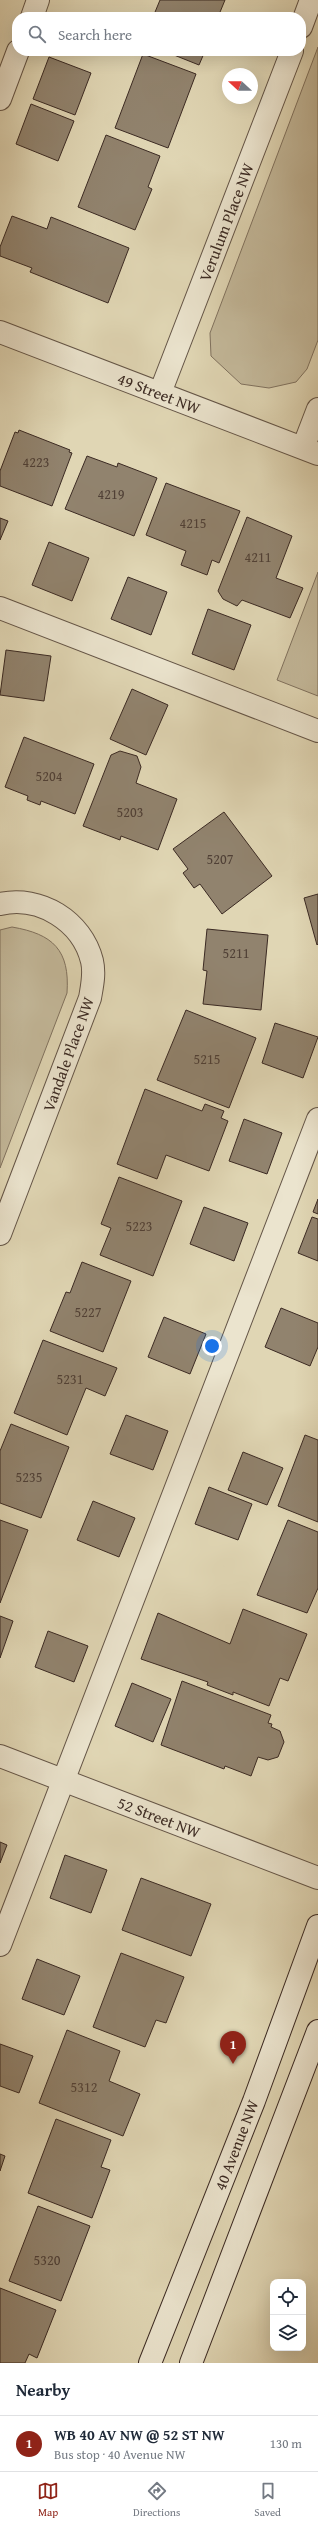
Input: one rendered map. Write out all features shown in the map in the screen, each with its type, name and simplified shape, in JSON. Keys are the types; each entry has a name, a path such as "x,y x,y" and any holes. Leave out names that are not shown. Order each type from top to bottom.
{"street":[{"path":"34,12 38,0"},
{"path":"306,14 311,0"},
{"path":"0,99 16,56"},
{"name":"Verulum Place NW","path":"160,393 290,56"},
{"name":"49 Street NW","path":"0,332 310,451"},
{"path":"310,451 318,409"},
{"path":"0,608 318,731"},
{"name":"Vandale Place NW","path":"0,904 10,902 29,902 62,916 76,929 86,944 92,962 93,980 90,998 0,1234"},
{"path":"0,1945 318,1119"},
{"name":"52 Street NW","path":"0,1756 318,1878"},
{"name":"40 Avenue NW","path":"150,2363 254,2101 318,1926"},
{"path":"191,2363 318,2031"}],"shaded area":[{"path":"318,47 318,340 307,369 296,382 269,388 241,384 211,356 210,333"},
{"path":"318,572 318,696 277,680"},
{"path":"12,927 38,934 56,946 62,955 65,966 67,993 0,1168 0,930"}],"building":[{"path":"160,0 225,0 220,12 155,12"},
{"path":"142,56 148,56 196,74 168,148 115,128"},
{"path":"176,56 203,56 199,65"},
{"path":"49,57 91,73 75,115 33,99"},
{"path":"31,104 74,121 58,161 16,144"},
{"path":"106,135 160,156 148,187 152,189 135,230 78,207"},
{"path":"12,216 47,229 51,217 129,248 108,303 30,272 32,268 0,256 0,247"},
{"path":"19,430 70,450 69,452 72,453 52,506 0,486 0,471 15,432 18,433"},
{"path":"87,456 117,467 118,463 157,478 134,536 65,509"},
{"path":"166,483 240,511 219,563 212,560 207,575 181,565 186,551 146,535"},
{"path":"247,517 292,536 276,578 303,588 290,618 242,600 237,606 223,599 218,591"},
{"path":"0,518 8,521 0,540"},
{"path":"49,542 89,558 72,601 32,585"},
{"path":"128,577 167,592 151,635 111,619"},
{"path":"208,609 251,625 234,670 192,654"},
{"path":"6,650 51,656 44,701 0,695"},
{"path":"132,689 168,705 146,755 110,739"},
{"path":"24,737 94,764 75,814 41,801 40,805 27,800 28,796 5,787"},
{"path":"120,751 137,756 141,767 136,783 177,799 158,850 121,836 120,840 83,826 111,755"},
{"path":"224,812 272,876 222,914 200,884 194,888 183,873 188,869 173,849"},
{"path":"318,894 318,944 317,945 304,898"},
{"path":"207,929 268,935 261,1010 203,1004 207,971 203,970"},
{"path":"186,1010 256,1038 229,1108 157,1080"},
{"path":"275,1023 318,1037 303,1078 262,1063"},
{"path":"145,1089 202,1111 205,1104 224,1111 221,1118 228,1121 209,1171 166,1155 157,1179 117,1164"},
{"path":"244,1119 282,1133 267,1174 229,1161"},
{"path":"119,1177 182,1201 153,1276 100,1255 111,1228 101,1224"},
{"path":"318,1199 318,1214 313,1212"},
{"path":"204,1207 248,1223 234,1261 190,1244"},
{"path":"312,1217 318,1219 318,1261 298,1253"},
{"path":"82,1262 131,1281 103,1352 50,1331 66,1292 70,1293"},
{"path":"281,1308 318,1323 318,1347 310,1366 265,1347"},
{"path":"164,1317 206,1334 190,1374 148,1357"},
{"path":"43,1340 117,1368 105,1396 86,1388 67,1435 14,1413"},
{"path":"126,1415 168,1431 153,1470 110,1454"},
{"path":"11,1424 69,1447 41,1518 0,1503 0,1451"},
{"path":"305,1435 318,1440 318,1522 278,1506"},
{"path":"243,1452 283,1468 267,1505 228,1490"},
{"path":"209,1487 252,1504 238,1540 195,1524"},
{"path":"93,1501 135,1518 119,1557 77,1540"},
{"path":"0,1520 28,1530 0,1603"},
{"path":"288,1520 318,1532 318,1588 307,1613 257,1595"},
{"path":"243,1609 307,1634 288,1681 280,1678 269,1706 233,1692 233,1695 207,1685 208,1682 141,1659 158,1613 230,1644"},
{"path":"0,1616 13,1621 0,1658"},
{"path":"48,1631 88,1646 74,1682 35,1667"},
{"path":"182,1681 271,1715 268,1723 272,1724 271,1727 280,1731 284,1742 278,1757 268,1760 258,1757 251,1776 225,1766 224,1769 161,1745"},
{"path":"132,1683 171,1699 153,1742 115,1726"},
{"path":"0,1842 7,1845 0,1863"},
{"path":"65,1855 107,1870 91,1913 50,1898"},
{"path":"141,1878 211,1904 191,1956 122,1930"},
{"path":"121,1953 184,1977 166,2023 156,2020 145,2047 93,2027"},
{"path":"37,1959 80,1976 64,2015 22,1999"},
{"path":"67,2030 120,2051 109,2081 140,2094 123,2136 39,2103"},
{"path":"0,2044 33,2056 19,2093 0,2086"},
{"path":"56,2119 111,2140 101,2167 110,2170 92,2218 28,2193"},
{"path":"0,2154 5,2156 0,2171"},
{"path":"38,2206 90,2226 61,2301 9,2281"},
{"path":"0,2288 56,2310 37,2358 29,2354 25,2363 0,2363"}],"place":[{"name":"WB 40 AV NW @ 52 ST NW","path":"233,2064"}]}
